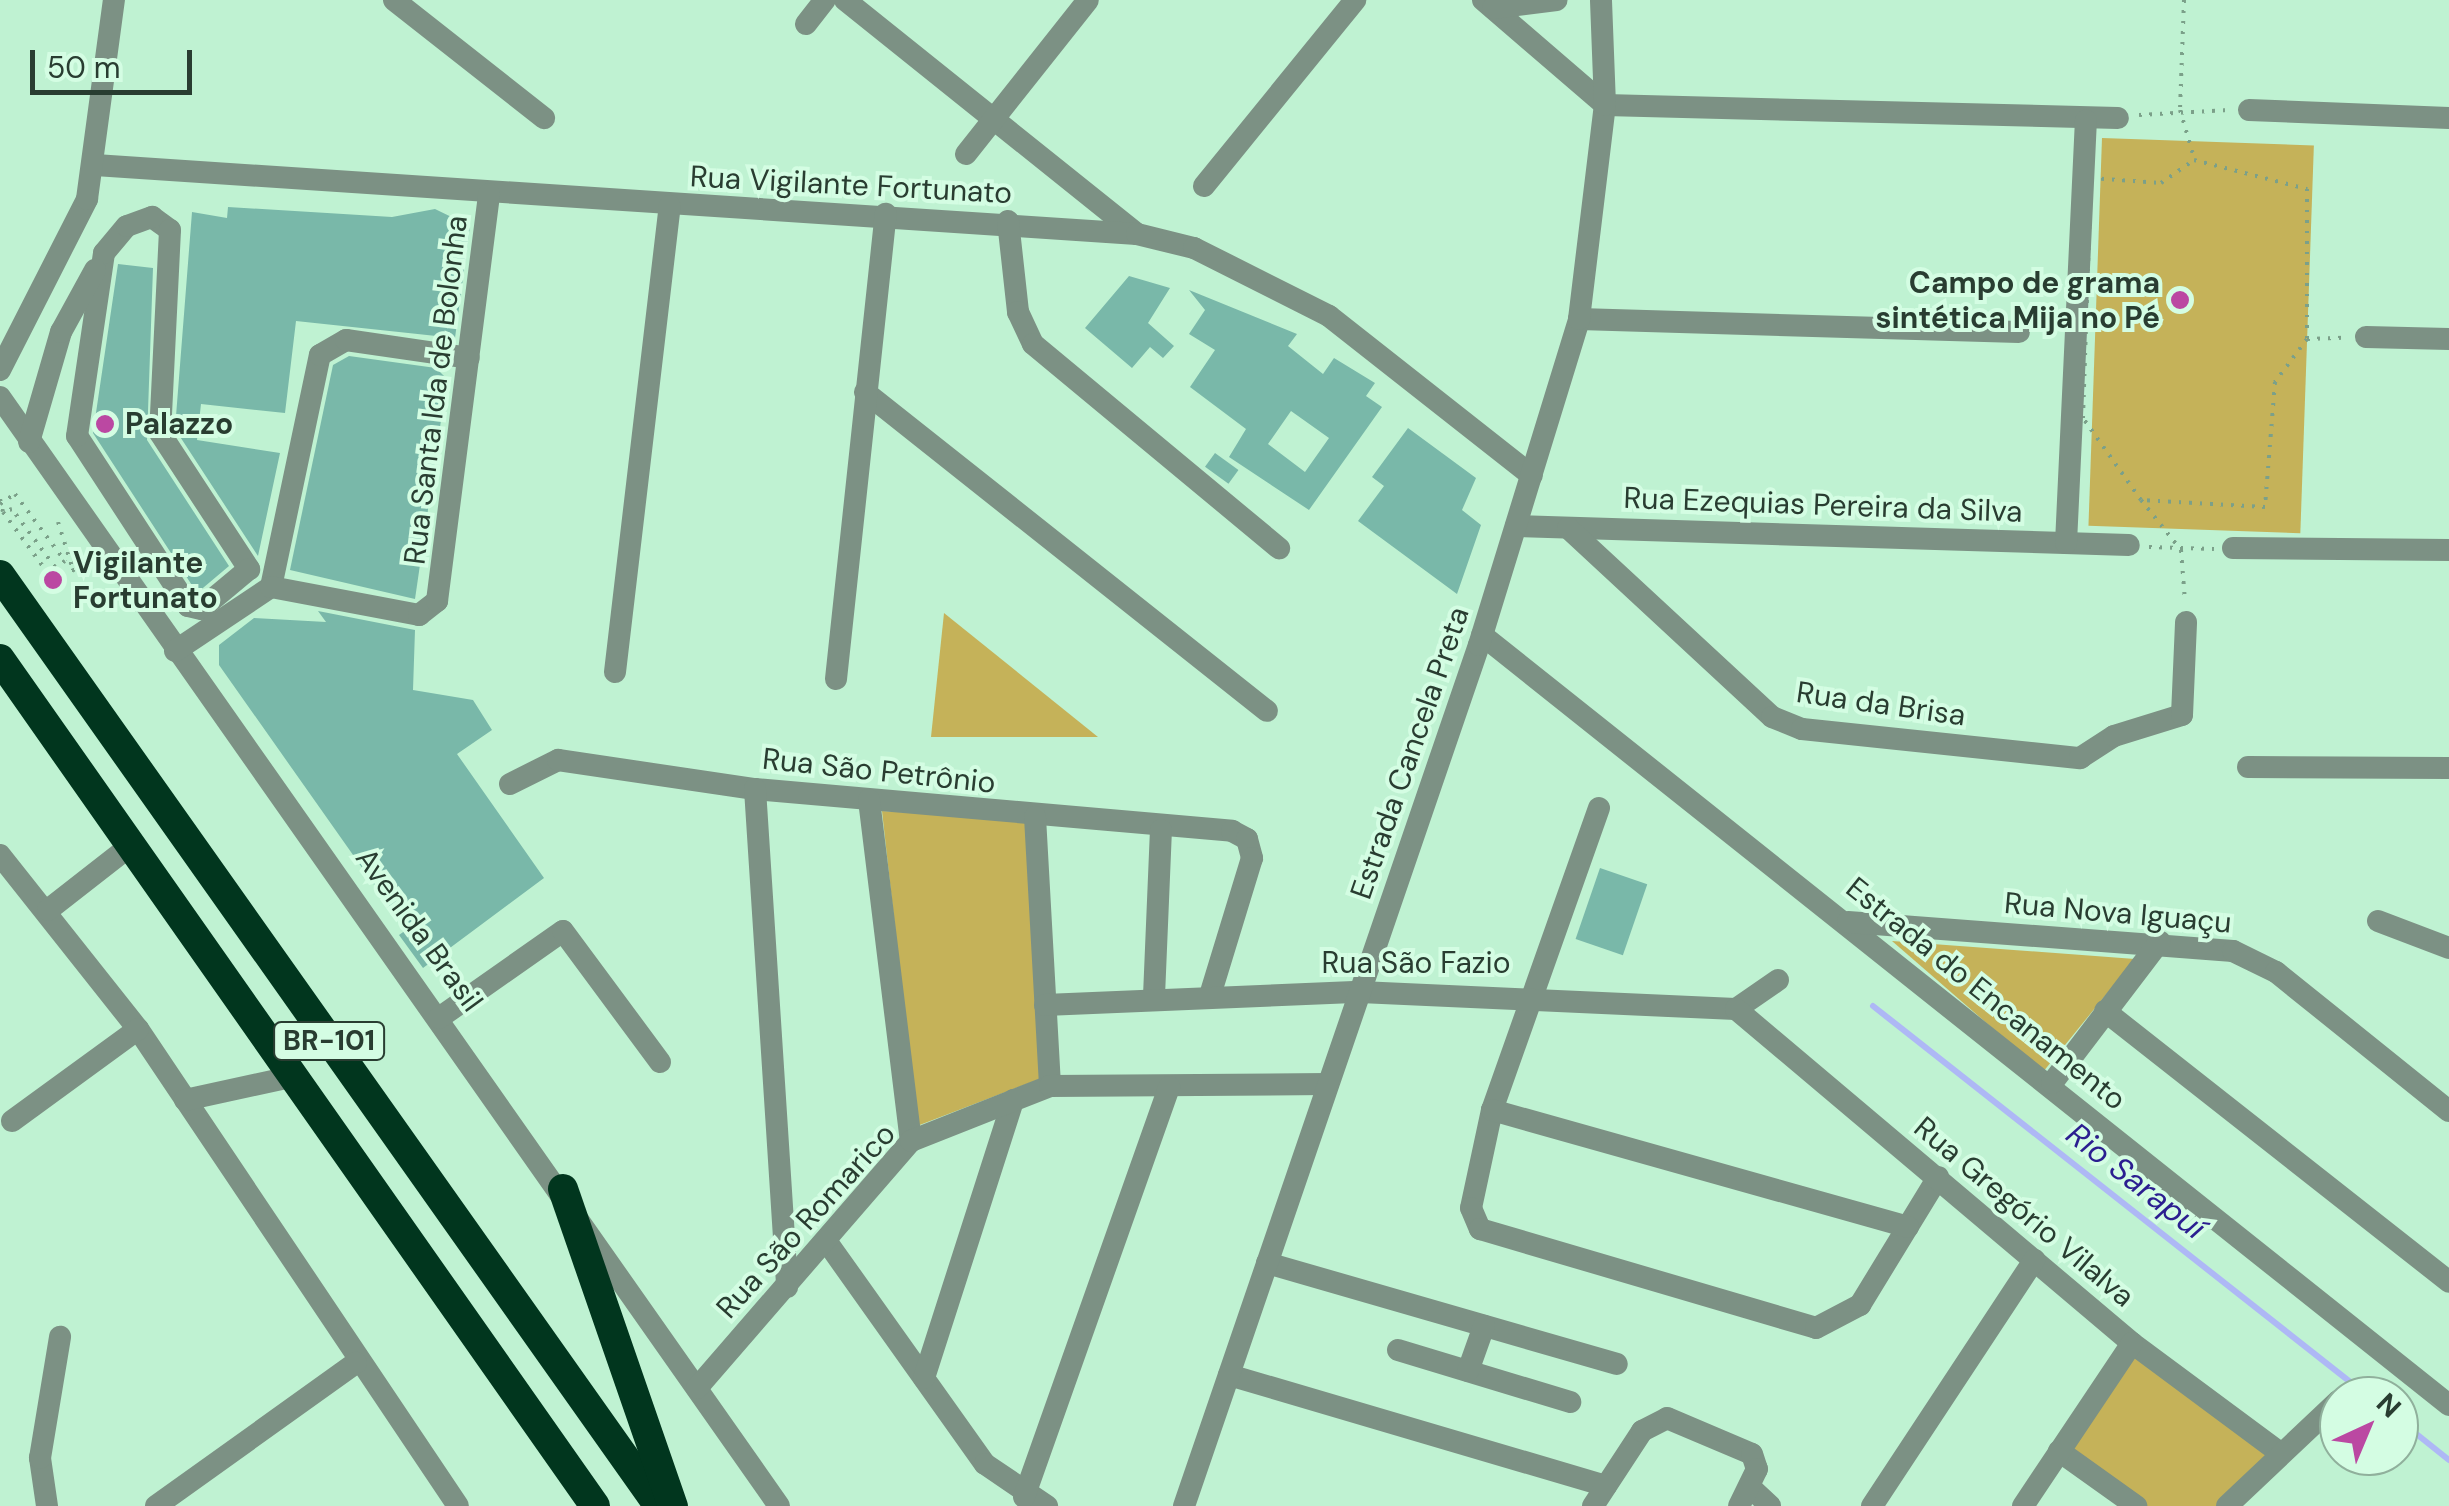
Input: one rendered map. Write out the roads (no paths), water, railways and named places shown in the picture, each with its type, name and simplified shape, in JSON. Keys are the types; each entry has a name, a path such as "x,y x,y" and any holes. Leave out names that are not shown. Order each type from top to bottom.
{"highway":[{"name":"BR-101","path":"0,575 658,1506"},
{"name":"BR-101","path":"0,659 596,1506"},
{"path":"563,1189 673,1506"}],"street":[{"path":"0,370 95,165 114,0"},
{"path":"394,0 544,118"},
{"path":"806,24 824,0"},
{"path":"845,0 995,116 1136,234"},
{"path":"966,154 1088,0"},
{"path":"1204,186 1356,0"},
{"path":"1488,4 1557,0"},
{"name":"Estrada Cancela Preta","path":"1184,1506 1482,635 1580,320 1605,104 1601,0"},
{"path":"1488,4 1605,104 2118,118"},
{"path":"2249,110 2449,118"},
{"path":"2066,542 2086,120"},
{"name":"Rua Vigilante Fortunato","path":"95,165 670,206 1008,221 1136,234 1194,248 1329,316 1532,476"},
{"name":"Rua Santa Ida de Bolonha","path":"271,587 419,615 437,601 489,194"},
{"path":"614,672 670,206"},
{"path":"836,679 886,214"},
{"path":"29,442 61,332 104,254 128,226 166,219 160,433 249,570 201,609 188,606 77,436 104,254"},
{"path":"1008,221 1018,312 1033,344 1280,548"},
{"path":"0,323 30,307"},
{"path":"1580,320 2020,332"},
{"path":"2366,337 2449,338"},
{"path":"175,651 271,587 320,356 346,340 469,358"},
{"path":"15,422 52,370"},
{"path":"866,392 1267,710"},
{"name":"Avenida Brasil","path":"0,397 60,494 563,1189 778,1506"},
{"name":"Rua Ezequias Pereira da Silva","path":"1516,526 2129,545"},
{"name":"Rua da Brisa","path":"1568,528 1785,725 2080,758 2114,736 2182,716 2186,622"},
{"path":"2233,548 2449,550"},
{"name":"Estrada do Encanamento","path":"1482,635 2052,1083 2449,1405"},
{"name":"Rua São Petrônio","path":"510,784 558,760 755,788 1247,839 1252,858 1210,995"},
{"path":"2248,767 2449,768"},
{"path":"755,788 787,1288"},
{"path":"869,800 911,1141"},
{"path":"1599,808 1492,1110 1473,1222 1489,1234 1816,1328 1860,1304 1938,1177"},
{"path":"1035,818 1050,1086"},
{"path":"1154,996 1161,830"},
{"path":"48,910 130,846"},
{"path":"0,855 48,910 138,1029 356,1363 458,1506"},
{"path":"2378,921 2449,948"},
{"name":"Rua Nova Iguaçu","path":"1848,922 2160,941 2253,958 2449,1111"},
{"path":"440,1018 563,931 660,1062"},
{"path":"2052,1083 2160,941"},
{"path":"1736,1009 1778,980"},
{"name":"Rua São Fazio","path":"1045,1005 1154,996 1360,992 1530,994 1736,1009"},
{"name":"Rua Gregório Vilalva","path":"1736,1009 2132,1343 2280,1453"},
{"path":"2105,1011 2449,1282"},
{"path":"12,1121 138,1029"},
{"path":"185,1100 295,1076"},
{"name":"Rua São Romarico","path":"697,1388 911,1141 1050,1086 1328,1084"},
{"path":"1024,1496 1169,1087"},
{"path":"924,1378 1013,1100"},
{"path":"1492,1110 1908,1227"},
{"path":"827,1242 986,1464 1024,1496 1047,1506"},
{"path":"1872,1506 2034,1260"},
{"path":"1267,1264 1617,1364"},
{"path":"1468,1371 1484,1326"},
{"path":"47,1506 40,1458 60,1336"},
{"path":"2023,1506 2132,1343"},
{"path":"1398,1350 1570,1402"},
{"path":"156,1506 356,1363"},
{"path":"1229,1375 1599,1496 1642,1431 1667,1418 1752,1454 1745,1497 1770,1506"},
{"path":"2227,1506 2319,1418"},
{"path":"2059,1451 2136,1506"}],"waterway":[{"name":"Rio Sarapuí","path":"1873,1006 2343,1376"},
{"name":"Rio Sarapuí","path":"2419,1436 2449,1460"}],"place":[{"name":"Campo de grama sintética Mija no Pé","path":"2180,300"},
{"name":"Palazzo","path":"105,424"},
{"name":"Vigilante Fortunato","path":"53,580"}]}
